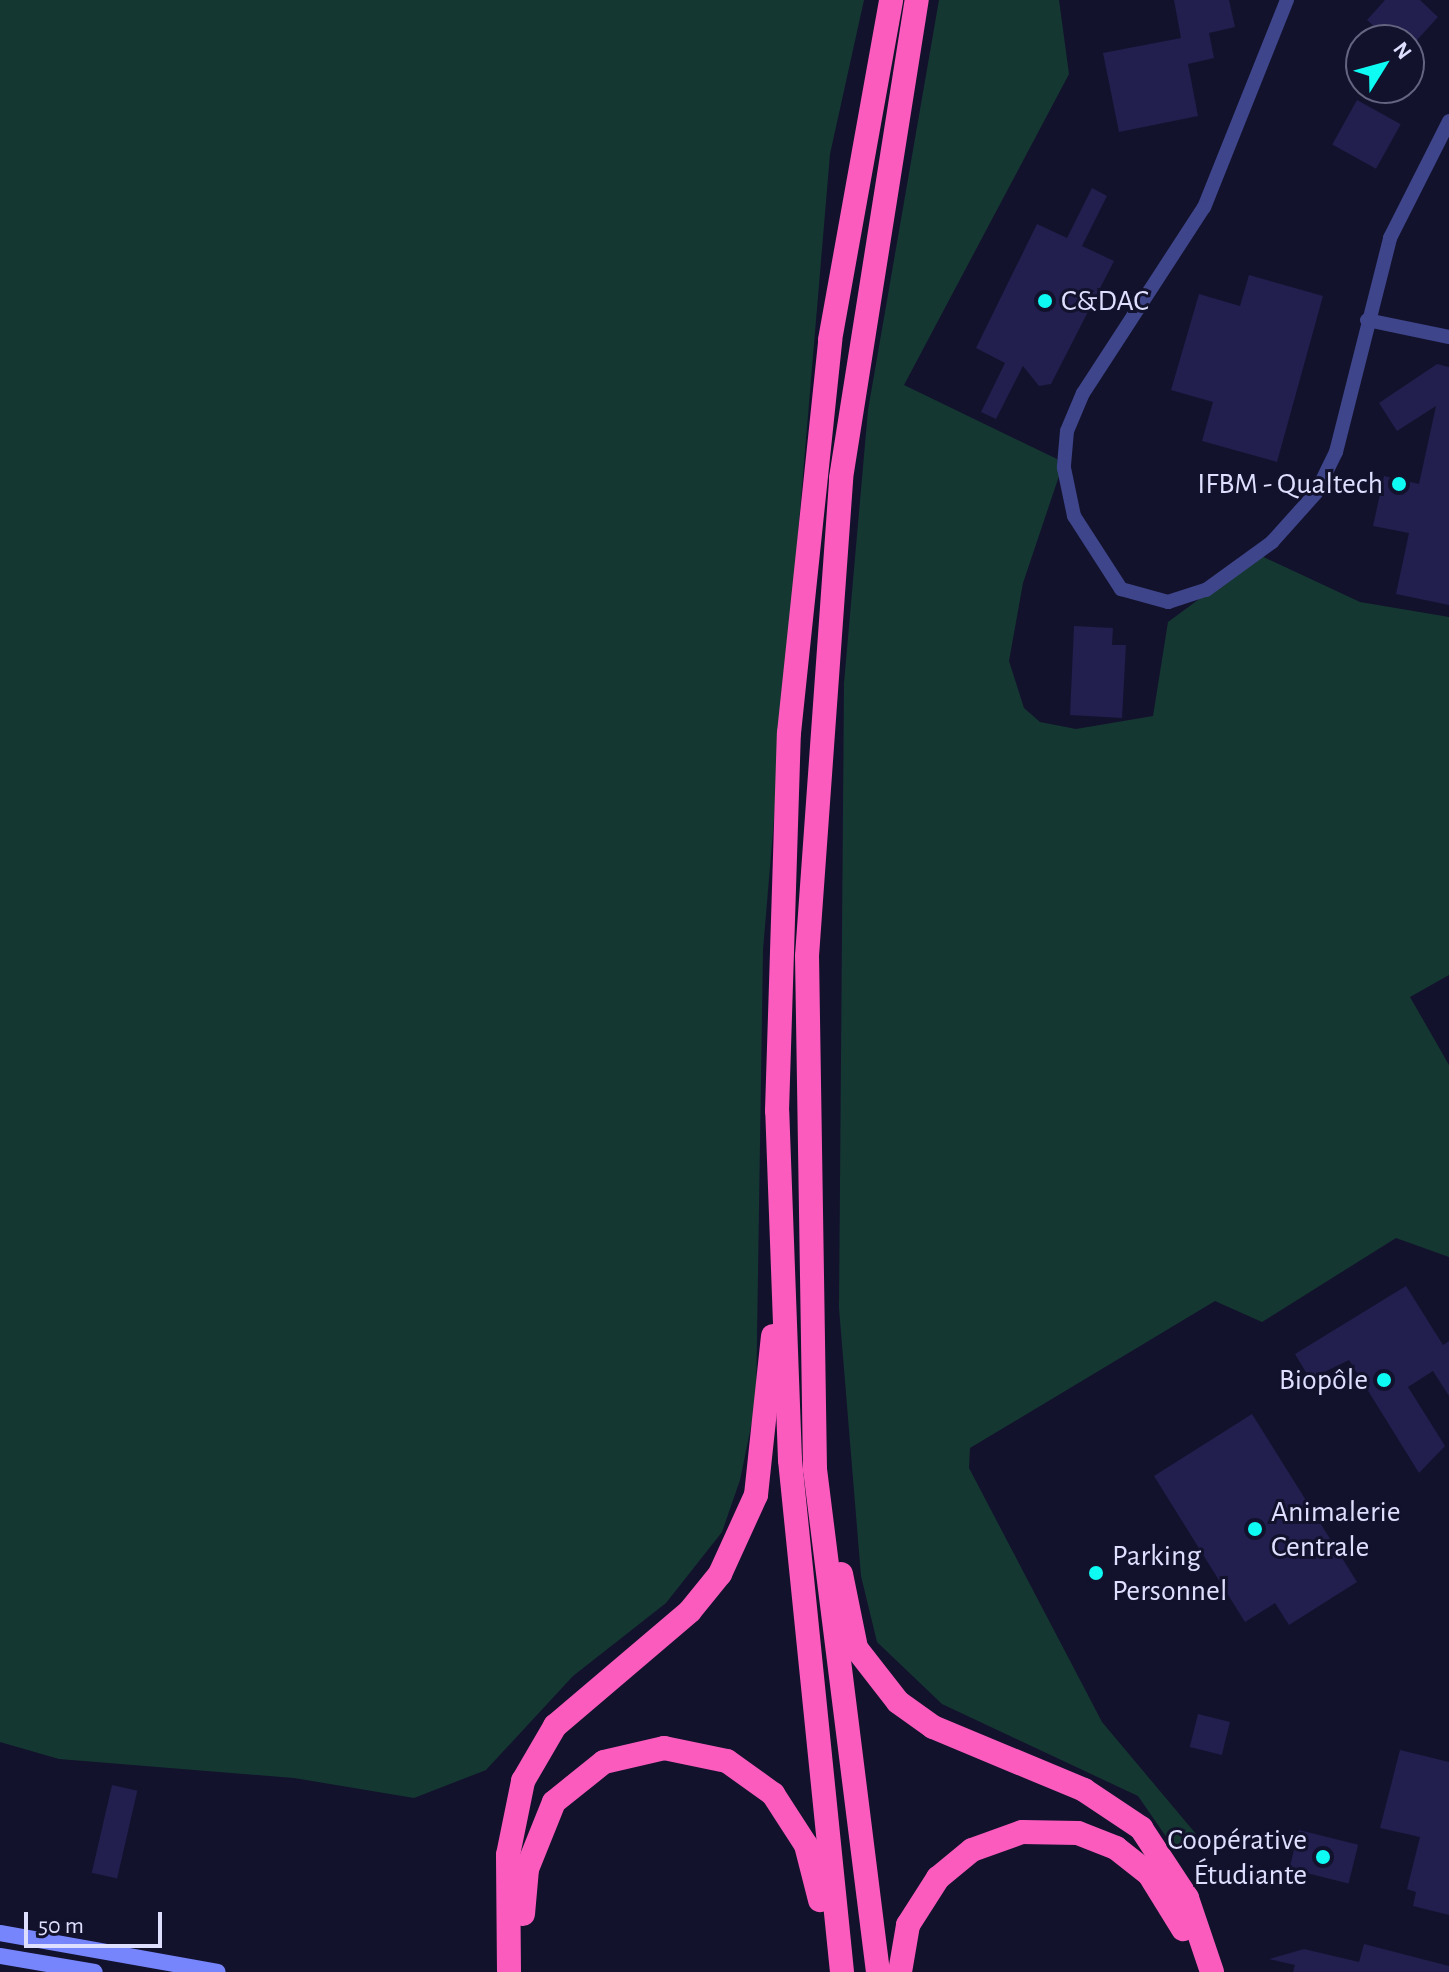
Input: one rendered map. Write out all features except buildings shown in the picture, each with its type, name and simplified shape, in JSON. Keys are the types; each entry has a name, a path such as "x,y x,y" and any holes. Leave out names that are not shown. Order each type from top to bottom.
{"highway":[{"path":"842,1972 790,1460 777,1111 789,733 830,340 891,0"},
{"path":"878,1972 835,1667 813,1411 805,1115 819,701 858,342 917,0"},
{"path":"509,1972 508,1855 518,1797 535,1756 568,1713 698,1604 749,1517 762,1467 782,1262"},
{"path":"813,1411 850,1628 867,1666 933,1727 1084,1790 1141,1828 1187,1898 1212,1972"},
{"path":"524,1972 527,1869 547,1814 591,1770 651,1749 727,1761 773,1794 806,1845 821,1910 839,1944"},
{"path":"900,1972 908,1925 938,1878 984,1844 1044,1830 1095,1838 1149,1874 1173,1907 1199,1972"}],"main road":[{"path":"0,1933 218,1972"},
{"path":"0,1956 95,1972"}],"street":[{"path":"1287,0 1204,207 1083,393 1067,431 1064,468 1074,516 1110,580 1141,599 1192,597 1285,530 1316,493 1336,452 1367,320 1411,186 1449,121"},
{"path":"1367,320 1449,337"}],"green space":[{"path":"0,0 864,0 830,154 763,950 756,1402 740,1480 722,1532 666,1603 573,1676 486,1770 414,1798 294,1778 59,1759 0,1742"},
{"path":"939,0 1059,0 1069,74 904,385 1057,459 1060,473 1023,583 1009,661 1024,708 1040,722 1076,729 1153,716 1168,622 1259,555 1360,602 1449,617 1449,975 1410,997 1449,1065 1449,1257 1396,1238 1262,1322 1215,1301 970,1448 969,1468 1102,1722 1196,1834 1176,1851 1138,1796 942,1704 877,1642 861,1576 839,1308 844,683 868,410"}],"place":[{"name":"C&DAC","path":"1045,301"},
{"name":"IFBM - Qualtech","path":"1399,484"},
{"name":"Biopôle","path":"1384,1380"},
{"name":"Animalerie Centrale","path":"1255,1529"},
{"name":"Parking Personnel","path":"1096,1573"},
{"name":"Coopérative Étudiante","path":"1323,1857"}]}
